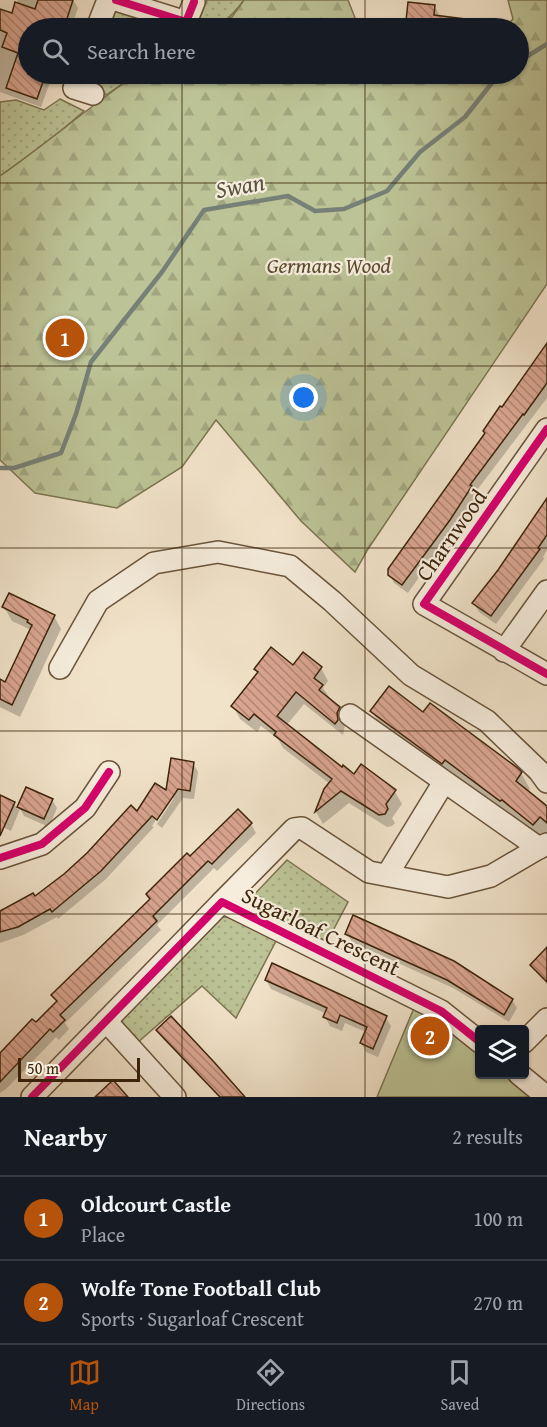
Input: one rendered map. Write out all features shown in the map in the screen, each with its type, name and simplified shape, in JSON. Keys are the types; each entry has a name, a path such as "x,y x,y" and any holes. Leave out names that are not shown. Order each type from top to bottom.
{"street":[{"path":"101,18 108,0"},
{"path":"116,0 173,18"},
{"path":"188,18 194,2"},
{"path":"76,84 74,88 93,94"},
{"name":"Charnwood","path":"547,429 424,604 547,674"},
{"path":"60,668 98,601 154,563 218,552 290,566 332,601 411,675 487,721 539,771 547,782"},
{"path":"504,651 547,591"},
{"path":"350,715 444,782 543,846"},
{"path":"0,858 42,844 85,808 109,772"},
{"path":"387,875 444,782"},
{"name":"Sugarloaf Crescent","path":"32,1097 294,829 303,828 369,872 448,887 491,876 543,846"},
{"name":"Sugarloaf Crescent","path":"222,902 441,1011 475,1038"},
{"path":"529,1038 547,1019"},
{"path":"106,1021 175,1097"},
{"path":"525,1079 547,1097"}],"green space":[{"path":"207,0 244,0 227,18 200,18"},
{"path":"244,0 348,0 355,18 230,18"},
{"name":"Germans Wood","path":"508,0 547,0 547,284 368,549 355,572 301,521 216,420 182,467 117,508 35,493 0,460 0,176 123,84 529,84 529,18 513,18"},
{"path":"118,9 148,18 110,18"},
{"path":"94,84 122,84 106,95"},
{"path":"60,99 84,111 47,143 0,176 0,102 16,100 44,110"},
{"path":"287,860 348,902 325,946 245,909 249,900"},
{"path":"222,917 228,917 277,939 236,1018 202,986 136,1044 121,1024 121,1020"},
{"path":"414,1008 435,1018 475,1051 475,1079 510,1079 533,1097 377,1097"}],"building":[{"path":"38,0 73,0 67,18 18,18 18,53 2,47 7,33 0,30 0,9 12,13 15,2 35,9"},
{"path":"408,2 435,5 434,15 457,18 406,18"},
{"path":"18,53 18,84 42,84 37,99 6,88"},
{"path":"547,343 547,383 470,485 472,486 450,520 402,585 388,575 388,569 485,433 483,431 500,406 502,407"},
{"path":"547,498 547,535 538,548 540,549 491,616 472,603 498,570"},
{"path":"9,593 55,615 12,705 0,699 0,679 5,682 32,625 27,622 28,620 2,607"},
{"path":"271,647 293,665 303,652 322,667 314,678 323,685 319,690 340,707 335,724 296,692 277,716 342,767 343,765 354,774 361,764 396,790 386,804 388,809 385,814 379,815 341,791 315,812 324,789 332,779 274,735 276,732 254,714 249,720 231,706 258,672 254,669"},
{"path":"389,686 423,712 430,703 519,769 522,772 516,781 547,806 547,823 540,817 533,825 445,760 442,764 370,711"},
{"path":"171,758 194,762 190,791 178,789 157,820 152,816 101,871 52,912 50,909 18,927 0,932 0,911 33,893 35,896 64,874 87,853 131,805 137,811 155,783 166,790"},
{"path":"26,787 53,799 44,819 17,807"},
{"path":"0,795 15,802 0,836"},
{"path":"238,809 252,823 212,864 208,861 153,916 157,921 60,1015 65,1020 53,1032 50,1029 0,1082 0,1053 32,1019 36,1022 57,1001 51,995 150,899 146,894 187,853 190,856"},
{"path":"353,915 454,961 513,999 504,1015 447,980 345,934"},
{"path":"547,947 547,982 530,965"},
{"path":"272,963 387,1016 373,1049 360,1043 367,1027 340,1015 337,1023 323,1017 327,1008 265,980"},
{"path":"171,1016 245,1097 220,1097 156,1030"},
{"path":"113,1080 128,1097 95,1097"}],"waterway":[{"name":"Swan","path":"529,55 547,44"},
{"name":"Swan","path":"0,468 14,468 61,453 76,414 91,362 162,272 204,210 288,196 315,211 344,209 387,191 420,152 465,117 491,84"}],"cycle path":[{"path":"116,0 173,18"},
{"path":"188,18 194,2"},
{"path":"547,429 424,604 547,674"},
{"path":"0,858 42,844 85,808 109,772"},
{"path":"32,1097 222,902 441,1011 475,1038"}],"place":[{"name":"Oldcourt Castle","path":"65,338"},
{"name":"Wolfe Tone Football Club","path":"430,1036"}]}
